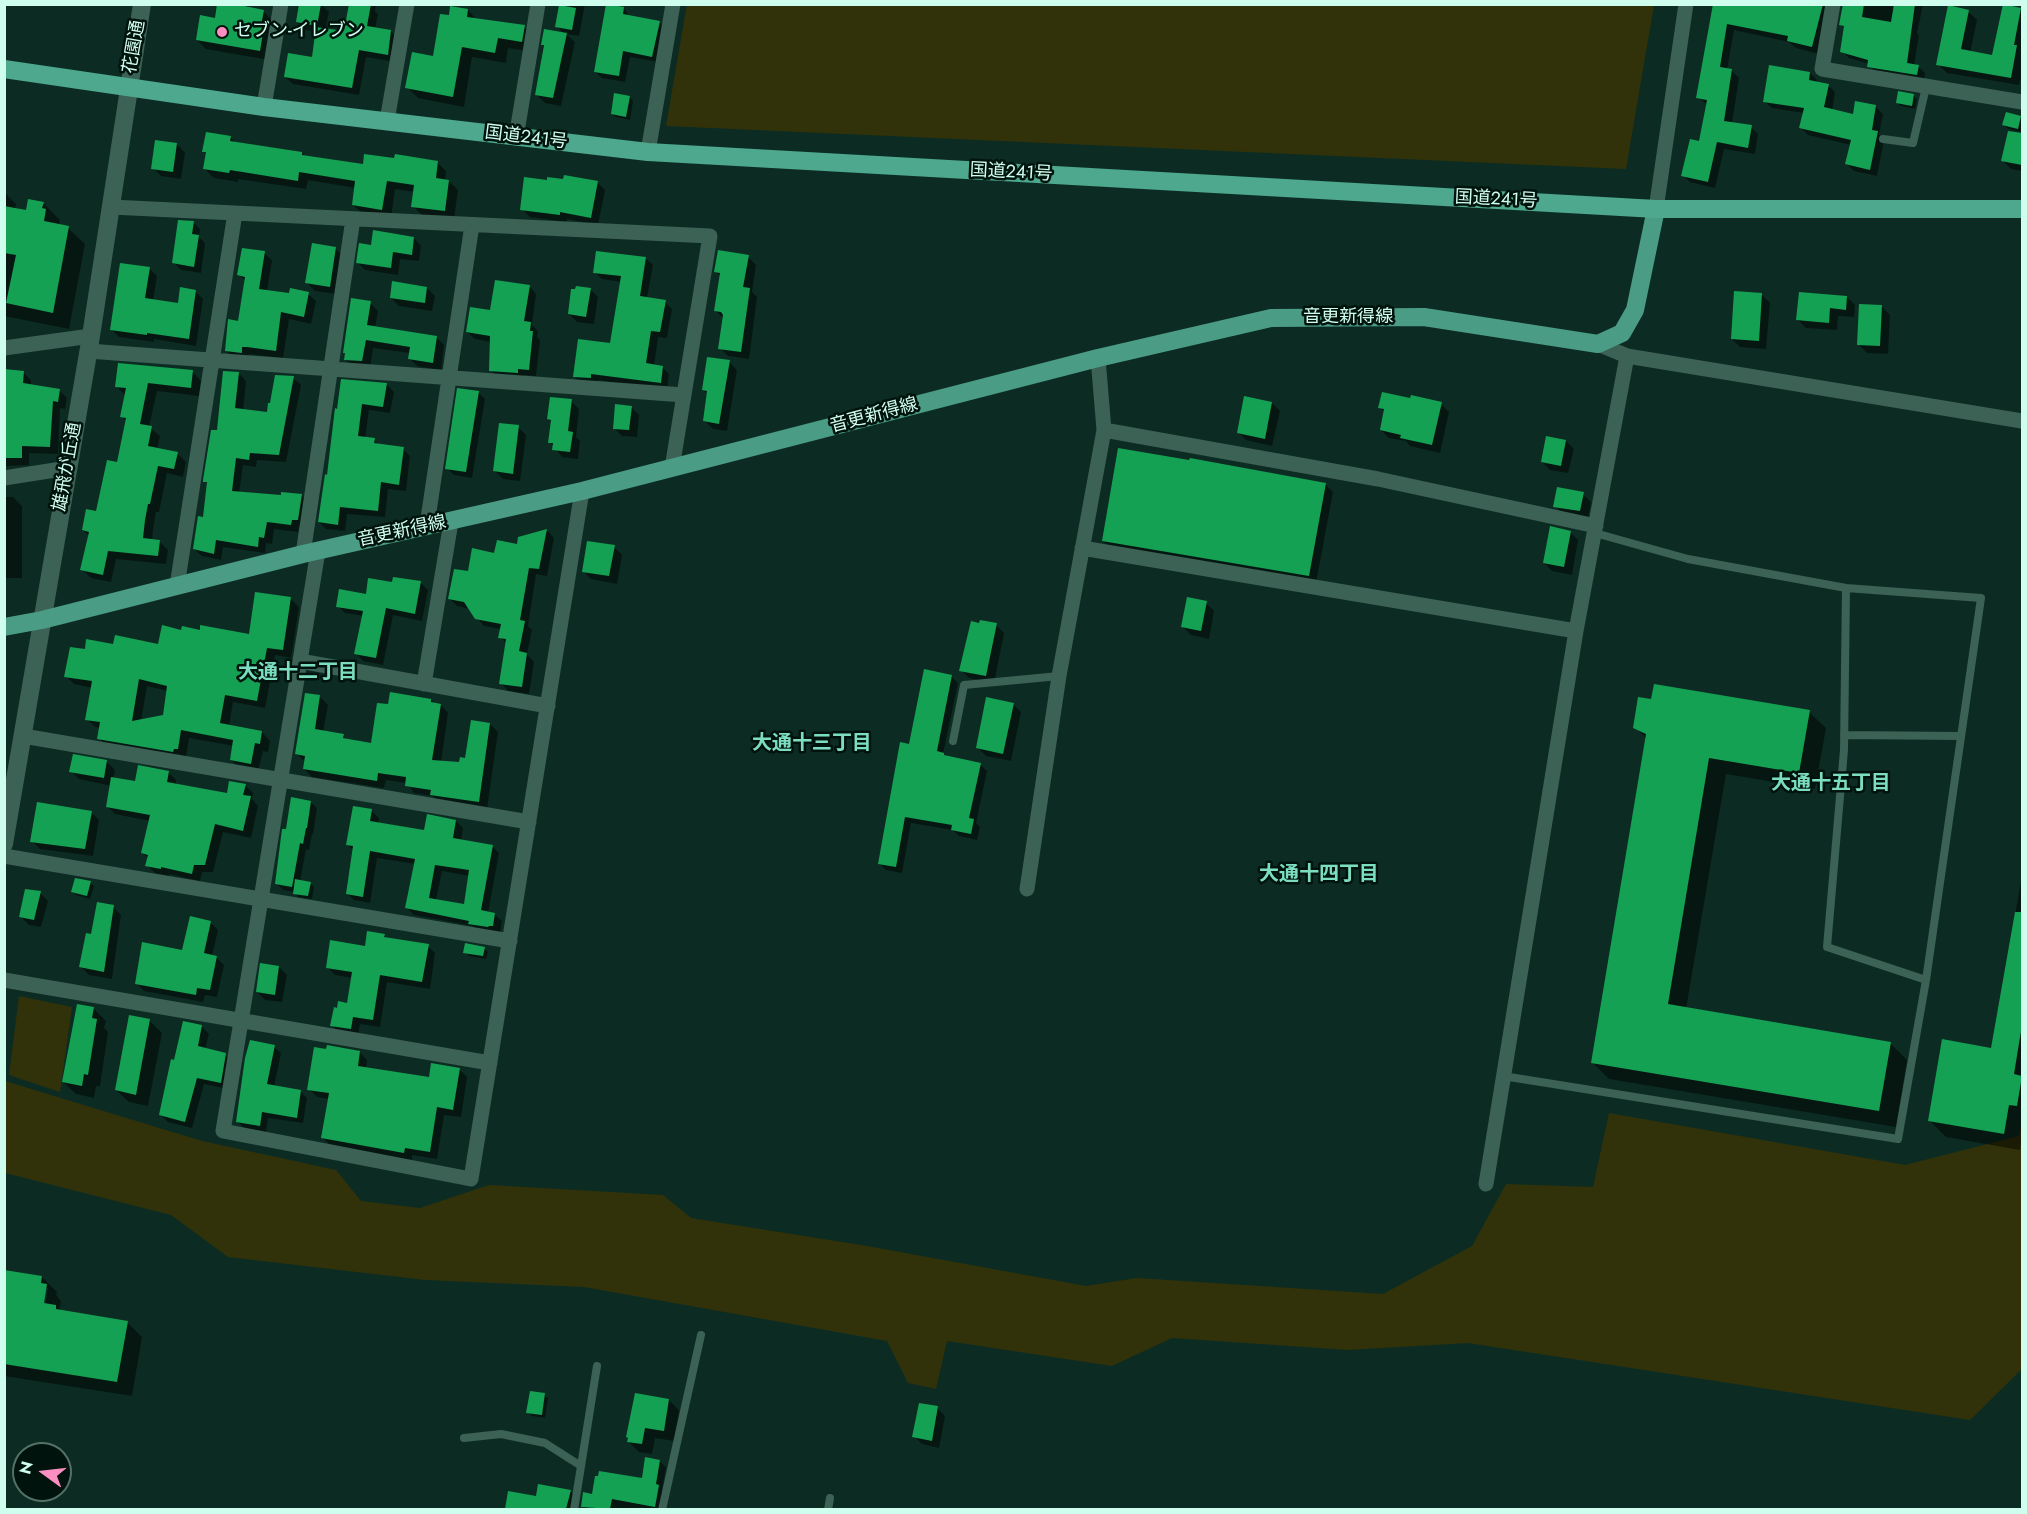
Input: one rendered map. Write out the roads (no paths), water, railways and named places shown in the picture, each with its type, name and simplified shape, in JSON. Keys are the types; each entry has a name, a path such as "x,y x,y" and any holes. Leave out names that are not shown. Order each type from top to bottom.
{"highway":[{"name":"国道241号","path":"4,69 128,89 264,107 648,152 1656,208 2022,209"}],"main road":[{"path":"1598,344 1622,333 1635,310 1656,208"},
{"name":"音更新得線","path":"4,627 42,620 310,552 582,491 1098,358 1271,318 1424,318 1598,344"}],"street":[{"name":"花園通","path":"128,89 142,4"},
{"path":"264,107 281,4"},
{"path":"387,121 407,4"},
{"path":"516,138 538,4"},
{"path":"648,152 673,4"},
{"path":"1656,208 1686,4"},
{"path":"1833,4 1822,69 2022,102"},
{"name":"雄飛が丘通","path":"4,844 90,343 128,89"},
{"path":"111,207 710,236 672,468"},
{"path":"177,586 235,213"},
{"path":"353,219 330,369 300,662 223,1131 471,1179 582,491"},
{"path":"427,525 472,225"},
{"path":"4,348 90,343 212,360 684,395"},
{"path":"1598,344 1627,356 2022,421"},
{"path":"1486,1184 1576,631 1627,356"},
{"path":"1027,889 1059,676 1104,430 1098,358"},
{"path":"1104,430 1378,479 1595,529"},
{"path":"4,478 68,468"},
{"path":"424,684 451,522"},
{"path":"1082,548 1576,631"},
{"path":"300,662 548,706"},
{"path":"23,736 529,822"},
{"path":"4,856 510,941"},
{"path":"4,980 490,1063"}],"lane":[{"path":"1883,139 1913,143 1926,87"},
{"path":"1503,1076 1898,1139 1926,980 1981,598 1846,588 1688,559 1595,529"},
{"path":"1846,588 1844,735 1827,947 1926,980"},
{"path":"953,741 963,685 1059,676"},
{"path":"1844,735 1961,736"},
{"path":"662,1509 701,1335"},
{"path":"574,1509 597,1366"},
{"path":"464,1438 501,1434 545,1443 581,1466"},
{"path":"828,1509 830,1498"}],"place":[{"name":"セブン-イレブン","path":"222,32"}],"district":[{"name":"大通十二丁目","path":"298,673"},
{"name":"大通十三丁目","path":"812,744"},
{"name":"大通十五丁目","path":"1831,784"},
{"name":"大通十四丁目","path":"1319,875"}]}
